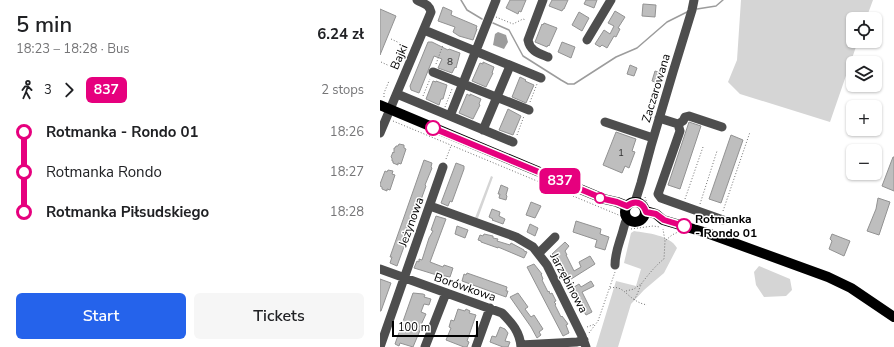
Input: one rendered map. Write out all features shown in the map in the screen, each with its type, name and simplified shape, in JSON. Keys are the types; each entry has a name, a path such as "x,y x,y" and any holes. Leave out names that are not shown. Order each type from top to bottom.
{"main road":[{"path":"382,102 390,109 448,135 604,199 617,202 632,216 654,221 664,220 707,233 828,277 851,288 894,317"}],"street":[{"name":"Bajki","path":"381,130 431,12 430,7 417,0"},
{"path":"450,116 496,0"},
{"path":"543,0 529,37 529,43 534,52 548,57"},
{"path":"587,40 611,0"},
{"path":"684,0 694,0"},
{"name":"Zaczarowana","path":"615,266 618,243 632,216 653,138 694,0"},
{"path":"424,30 541,78"},
{"path":"483,130 510,66"},
{"path":"433,72 528,110"},
{"path":"397,94 513,142"},
{"path":"659,118 678,124 683,122 685,117 689,116 705,124 722,126"},
{"path":"605,122 653,138"},
{"path":"678,124 680,131 658,194 660,198 722,219"},
{"name":"Jeżynowa","path":"404,279 442,170"},
{"name":"Jarzębinowa","path":"430,206 516,237 528,243 539,253 547,265 585,343"},
{"path":"539,253 555,237"},
{"name":"Borówkowa","path":"380,269 404,279 502,313 515,327 521,346"},
{"path":"380,347 404,279"},
{"path":"426,347 446,293"},
{"path":"476,347 490,308"},
{"path":"521,346 577,342 585,343"}],"path":[{"path":"490,14 513,24 523,19 536,21"},
{"path":"391,39 404,45"},
{"path":"381,62 394,68"},
{"path":"382,102 389,81"},
{"path":"390,121 399,123 451,146 620,215 622,218 621,224 632,216"},
{"path":"722,219 750,132"},
{"path":"442,170 451,146"},
{"path":"685,199 703,147"},
{"path":"705,206 700,204 717,151"},
{"path":"625,291 634,289 642,283 658,263 664,259 665,241 663,228 653,226 630,230 632,216"},
{"path":"665,241 678,232 671,230"},
{"path":"585,343 598,321 615,266"},
{"path":"634,300 640,291 642,283"},
{"path":"609,288 616,287 625,291 634,300 647,305"},
{"path":"579,329 596,324"}],"shaded area":[{"path":"741,0 873,0 869,12 846,12 846,48 856,48 853,56 846,56 846,76 830,122 740,94 728,82 737,60"},
{"path":"498,32 506,35 508,42 504,49 493,45 495,34"},
{"path":"491,176 493,177 478,218 475,218"},
{"path":"634,231 664,237 677,248 664,273 644,290 631,304 618,347 596,347 616,281 636,286 641,269 624,263 631,233"},
{"path":"759,266 790,279 792,290 786,296 764,297 756,285 754,272"}],"building":[{"path":"510,0 526,0 521,12 519,11 518,14 506,8"},
{"path":"552,0 568,0 562,11 549,6"},
{"path":"586,0 597,0 594,8 584,4"},
{"path":"643,4 656,5 655,17 642,16"},
{"path":"443,7 452,11 451,15 477,26 473,40 459,36 453,32 455,27 438,21"},
{"path":"380,9 396,16 380,55"},
{"path":"615,11 625,17 618,28 620,29 616,37 614,36 607,48 602,45 600,47 595,44 604,30 610,34 614,26 608,23"},
{"path":"579,12 589,18 582,31 572,25"},
{"path":"544,23 557,28 549,46 548,45 547,47 535,42 542,24 543,25"},
{"path":"428,42 432,42 448,50 449,49 460,53 456,68 455,67 452,73 438,68 442,59 434,56 419,93 411,90 410,86"},
{"path":"562,42 575,47 571,58 558,52"},
{"path":"483,62 494,67 493,73 486,87 472,81 480,63 483,64"},
{"path":"630,65 637,68 634,76 627,74"},
{"path":"655,71 662,73 658,83 652,81"},
{"path":"520,77 534,85 526,103 512,97"},
{"path":"433,81 447,85 443,99 441,99 439,105 426,99"},
{"path":"467,94 481,99 480,105 473,119 459,113"},
{"path":"508,109 521,116 513,135 499,130"},
{"path":"689,122 701,126 680,189 668,185"},
{"path":"616,132 636,139 632,151 635,152 629,168 625,166 622,173 603,165"},
{"path":"731,135 743,140 721,203 709,199"},
{"path":"399,144 404,145 404,148 406,149 401,164 398,163 398,165 393,163 391,157 393,152 394,153 394,148"},
{"path":"894,157 894,191 882,186"},
{"path":"424,160 432,163 432,168 397,266 390,263 392,257 390,257"},
{"path":"456,163 464,166 464,169 452,202 450,201 448,206 441,203"},
{"path":"388,170 393,171 392,174 395,175 390,190 387,189 387,191 382,189 380,184 385,171 387,172"},
{"path":"501,185 508,188 506,200 499,198 500,194 498,194"},
{"path":"878,198 890,202 879,235 867,231 876,209"},
{"path":"531,202 541,206 535,218 526,215"},
{"path":"492,209 500,212 499,216 505,219 503,224 492,220 493,219 489,217"},
{"path":"436,216 446,219 430,262 443,267 444,265 453,268 450,277 440,276 414,268 417,261 419,262 419,259 422,260 429,238 433,231 431,230"},
{"path":"576,221 601,229 600,234 609,237 605,250 595,247 597,240 573,232"},
{"path":"530,224 538,228 535,236 527,232"},
{"path":"457,226 468,230 465,238 455,234"},
{"path":"484,234 493,236 493,238 498,239 497,241 510,245 511,243 524,250 527,252 524,258 478,240 480,235 483,236"},
{"path":"832,234 850,241 844,256 829,249 832,241 830,239"},
{"path":"565,242 569,246 565,251 566,255 574,271 581,267 579,262 590,256 595,264 568,281 556,258 552,254"},
{"path":"534,264 542,274 542,280 548,292 549,291 550,294 552,293 556,301 554,302 556,304 555,305 561,317 562,316 568,324 566,325 569,333 563,336 527,267"},
{"path":"467,273 507,287 506,291 508,291 506,297 462,281 464,274 466,275"},
{"path":"380,279 391,283 381,311 380,311"},
{"path":"591,281 594,286 582,292 592,312 586,315 571,289 579,284 581,287"},
{"path":"413,293 423,294 425,295 424,297 431,299 429,305 424,304 421,312 426,314 413,347 400,343 399,346 395,344"},
{"path":"518,293 528,307 525,309 531,317 534,315 543,329 539,332 541,335 537,338 510,297"},
{"path":"458,309 465,311 466,309 470,311 469,313 476,315 467,341 469,342 467,347 446,340 451,328 449,327 451,320 454,321"},
{"path":"500,327 505,329 508,333 505,341 510,342 508,347 503,347 490,342 492,336 496,337"}],"waterway":[{"path":"461,0 467,10 482,19"},
{"path":"697,9 716,6 723,0"},
{"path":"493,23 509,30 523,56 568,84 574,84 616,57 637,48 667,22 687,12"}],"bus line":[{"name":"837","path":"433,128 604,199 627,206 634,202 638,202 645,208 646,212 656,214 664,220 684,226"}],"place":[{"name":"Rotmanka - Rondo 01","path":"684,226"}]}
